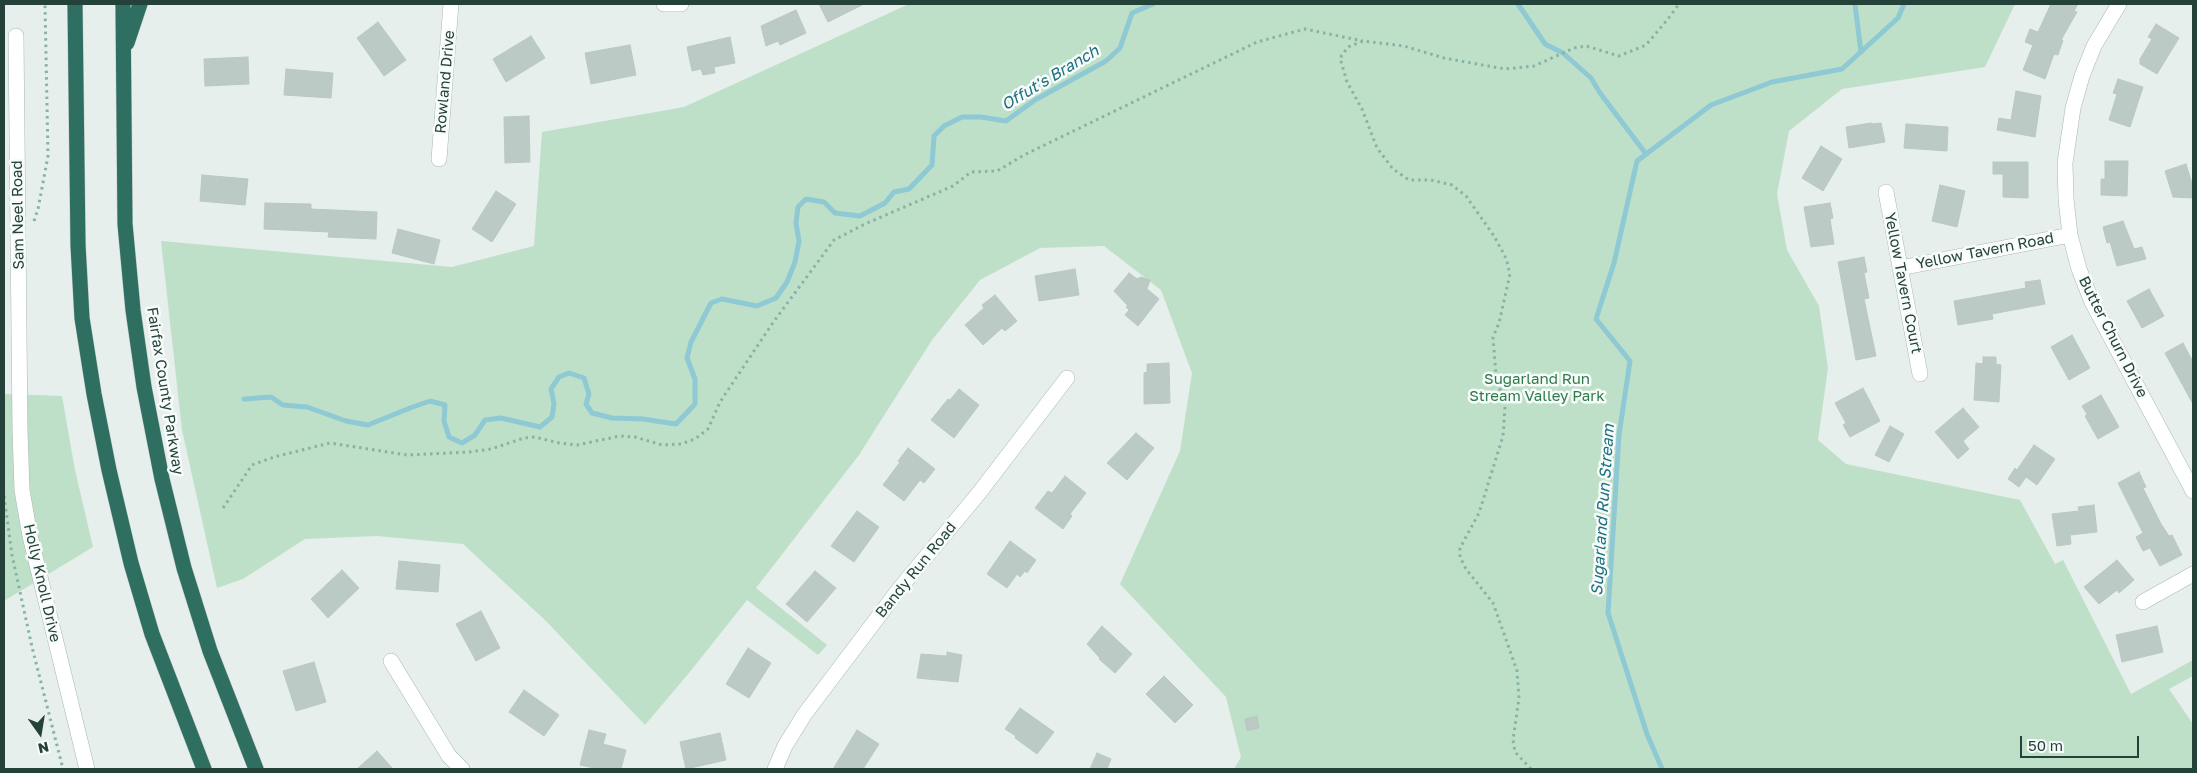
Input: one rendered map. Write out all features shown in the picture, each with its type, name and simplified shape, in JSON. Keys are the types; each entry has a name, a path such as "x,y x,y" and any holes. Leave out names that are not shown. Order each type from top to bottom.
{"highway":[{"path":"75,4 78,245 82,318 94,394 109,470 134,572 152,634 204,769"},
{"name":"Fairfax County Parkway","path":"123,4 125,224 133,310 144,387 162,479 184,568 210,651 256,769"},
{"path":"123,51 140,4"}],"street":[{"name":"Rowland Drive","path":"439,159 451,4"},
{"path":"664,4 681,4"},
{"name":"Butter Churn Drive","path":"2118,4 2094,46 2082,76 2073,108 2065,164 2070,234 2079,268 2092,302 2193,491"},
{"name":"Sam Neel Road","path":"16,36 19,394"},
{"name":"Yellow Tavern Court","path":"1886,192 1920,374"},
{"name":"Yellow Tavern Road","path":"1900,268 2070,234"},
{"name":"Bandy Run Road","path":"776,769 785,746 804,715 900,588 973,500 1067,378"},
{"name":"Holly Knoll Drive","path":"19,394 22,490 30,536 87,769"},
{"path":"2143,602 2193,574"},
{"path":"391,661 449,756 462,769"}],"path":[{"path":"33,224 38,209 48,156 45,4"},
{"path":"223,508 252,465 274,457 330,443 407,455 491,449 524,438 535,437 558,443 577,445 620,436 635,437 662,445 681,444 695,439 708,428 725,394 772,324 834,240 865,224 953,186 971,172 997,171 1024,155 1257,42 1305,29 1363,41 1404,46 1444,58 1505,69 1534,66 1574,48 1586,46 1619,56 1646,45 1679,4"},
{"path":"1363,41 1348,47 1340,58 1347,82 1362,108 1377,148 1393,169 1409,180 1431,180 1452,185 1466,196 1494,236 1506,258 1510,274 1499,323 1492,337 1496,375 1505,407 1503,436 1479,513 1460,548 1460,557 1466,570 1494,603 1517,671 1519,698 1513,740 1515,752 1531,769"},
{"path":"4,496 12,555 32,647 63,769"}],"green space":[{"name":"Sugarland Run Stream Valley Park","path":"909,4 2015,4 1985,67 1842,89 1789,131 1777,194 1787,250 1819,306 1828,368 1818,440 1846,464 2020,500 2055,564 2063,560 2131,694 2193,660 2193,676 2169,689 2193,724 2193,769 1234,769 1241,757 1226,697 1120,584 1180,451 1192,373 1161,290 1104,246 1040,248 980,280 932,340 859,455 756,588 827,645 818,655 747,600 645,725 546,621 463,544 377,536 305,539 243,579 217,588 182,430 161,241 452,267 534,246 542,132 684,107"},
{"path":"4,394 62,396 75,470 93,547 4,601"}],"building":[{"path":"819,4 864,4 828,22"},
{"path":"2051,4 2078,4 2074,11 2077,12 2061,40 2063,40 2058,55 2054,54 2045,79 2023,70 2033,45 2025,42 2030,29 2038,32"},
{"path":"796,10 806,33 780,45 778,41 766,46 761,26"},
{"path":"378,22 406,60 384,76 357,38"},
{"path":"2156,24 2179,38 2157,74 2140,64 2140,59 2152,39 2148,37"},
{"path":"531,36 545,58 506,82 493,59"},
{"path":"730,37 735,63 714,67 715,73 703,75 701,69 692,71 687,47"},
{"path":"630,45 636,75 591,84 585,53"},
{"path":"248,57 249,84 205,86 204,59"},
{"path":"286,69 333,73 331,98 284,95"},
{"path":"2118,79 2143,87 2130,127 2109,120 2117,94 2113,93"},
{"path":"2016,91 2041,96 2035,137 1997,130 1999,118 2011,120"},
{"path":"529,116 530,162 505,163 504,117"},
{"path":"1881,123 1885,142 1849,148 1846,127"},
{"path":"1906,124 1948,127 1947,151 1904,148"},
{"path":"1821,146 1842,159 1823,191 1802,178"},
{"path":"2105,161 2128,161 2127,196 2101,195 2101,179 2105,179"},
{"path":"1993,162 2028,162 2028,198 2003,197 2003,174 1993,174"},
{"path":"2186,164 2193,187 2193,198 2173,197 2165,171"},
{"path":"202,175 248,179 245,205 200,201"},
{"path":"1940,185 1965,191 1957,227 1932,221"},
{"path":"496,191 516,204 492,242 472,229"},
{"path":"265,203 311,204 311,209 377,212 376,239 328,237 329,232 264,229"},
{"path":"1830,203 1833,218 1830,219 1834,244 1811,247 1804,207"},
{"path":"2123,221 2134,249 2142,247 2146,259 2117,266 2110,242 2107,243 2103,227"},
{"path":"398,229 440,240 434,264 392,253"},
{"path":"1864,257 1867,272 1864,273 1869,298 1864,299 1876,356 1856,360 1838,262"},
{"path":"1075,269 1079,295 1039,301 1035,276"},
{"path":"1129,273 1137,279 1141,277 1150,280 1147,289 1159,299 1138,326 1125,315 1129,310 1126,307 1128,306 1114,291"},
{"path":"2040,280 2045,304 1992,314 1993,319 1958,325 1954,301 2026,288 2025,282"},
{"path":"2149,289 2164,316 2142,328 2127,301"},
{"path":"995,295 1017,321 1005,331 1002,328 983,345 965,325 984,308 982,305"},
{"path":"2072,335 2090,368 2069,380 2051,347"},
{"path":"2183,343 2193,362 2193,404 2165,353"},
{"path":"1983,357 1996,357 1996,364 2001,365 1999,402 1974,400 1976,363 1983,364"},
{"path":"1169,363 1170,403 1144,404 1144,373 1147,372 1147,364"},
{"path":"1863,388 1880,421 1850,437 1843,425 1846,423 1835,403"},
{"path":"959,389 979,405 954,438 931,420"},
{"path":"2101,395 2119,427 2098,439 2085,416 2087,414 2082,406"},
{"path":"1963,408 1979,427 1963,441 1969,449 1958,459 1935,432"},
{"path":"1890,426 1904,434 1889,462 1875,455"},
{"path":"1136,433 1154,448 1127,480 1107,463"},
{"path":"2034,445 2055,459 2037,485 2026,477 2019,487 2008,479 2015,468 2017,470"},
{"path":"908,448 935,469 924,483 920,480 904,501 883,485"},
{"path":"2139,472 2146,487 2143,488 2161,524 2169,536 2172,535 2182,555 2160,566 2150,548 2143,551 2136,537 2143,533 2118,483"},
{"path":"1065,476 1086,493 1070,514 1072,516 1063,529 1035,508 1048,491 1052,493"},
{"path":"2094,505 2097,532 2070,535 2071,544 2057,546 2052,514 2079,511 2078,507"},
{"path":"857,511 879,527 854,562 831,546"},
{"path":"1010,541 1036,560 1027,573 1025,571 1020,577 1017,574 1007,588 987,574"},
{"path":"2117,560 2134,580 2119,593 2117,590 2099,604 2084,587"},
{"path":"399,561 440,565 438,592 396,589"},
{"path":"342,570 359,588 328,618 311,599"},
{"path":"815,571 836,588 807,622 786,604"},
{"path":"481,611 500,648 476,661 456,624"},
{"path":"1102,626 1132,654 1115,673 1099,659 1087,644"},
{"path":"2157,626 2163,652 2122,662 2116,635"},
{"path":"748,648 771,663 749,698 726,684"},
{"path":"947,652 962,655 958,682 917,678 921,654 947,656"},
{"path":"314,662 326,702 296,711 283,671"},
{"path":"1164,676 1193,705 1175,723 1146,694"},
{"path":"524,690 559,715 544,736 509,712"},
{"path":"1020,708 1054,732 1037,754 1005,729"},
{"path":"1257,716 1259,728 1247,731 1245,719"},
{"path":"589,730 606,734 603,744 626,750 621,769 599,769 580,765"},
{"path":"857,730 879,744 863,769 833,769"},
{"path":"720,733 726,760 686,769 680,742"},
{"path":"377,751 393,769 357,769"},
{"path":"1097,753 1111,759 1107,769 1090,769"}],"waterway":[{"name":"Offut's Branch","path":"244,399 271,397 283,405 307,407 346,421 368,425 430,401 445,405 444,421 449,437 462,443 475,435 485,420 501,418 540,427 552,417 554,404 551,389 559,377 569,373 584,378 589,394 586,404 592,413 612,418 643,419 676,424 695,404 695,379 687,358 691,342 711,303 722,299 757,306 776,298 787,282 795,262 799,241 796,223 798,207 806,199 824,202 835,213 860,216 885,203 894,192 909,189 932,165 934,136 944,126 962,117 981,117 1006,121 1035,100 1106,61 1120,48 1132,13 1153,4"},
{"name":"Offut's Branch","path":"1518,4 1545,44 1563,53 1591,78 1600,93 1646,154"},
{"path":"1855,4 1861,52"},
{"name":"Sugarland Run Stream","path":"1662,769 1647,734 1608,613 1619,435 1630,361 1596,319 1614,263 1637,161 1711,105 1772,82 1842,69 1898,18 1904,4"}]}
